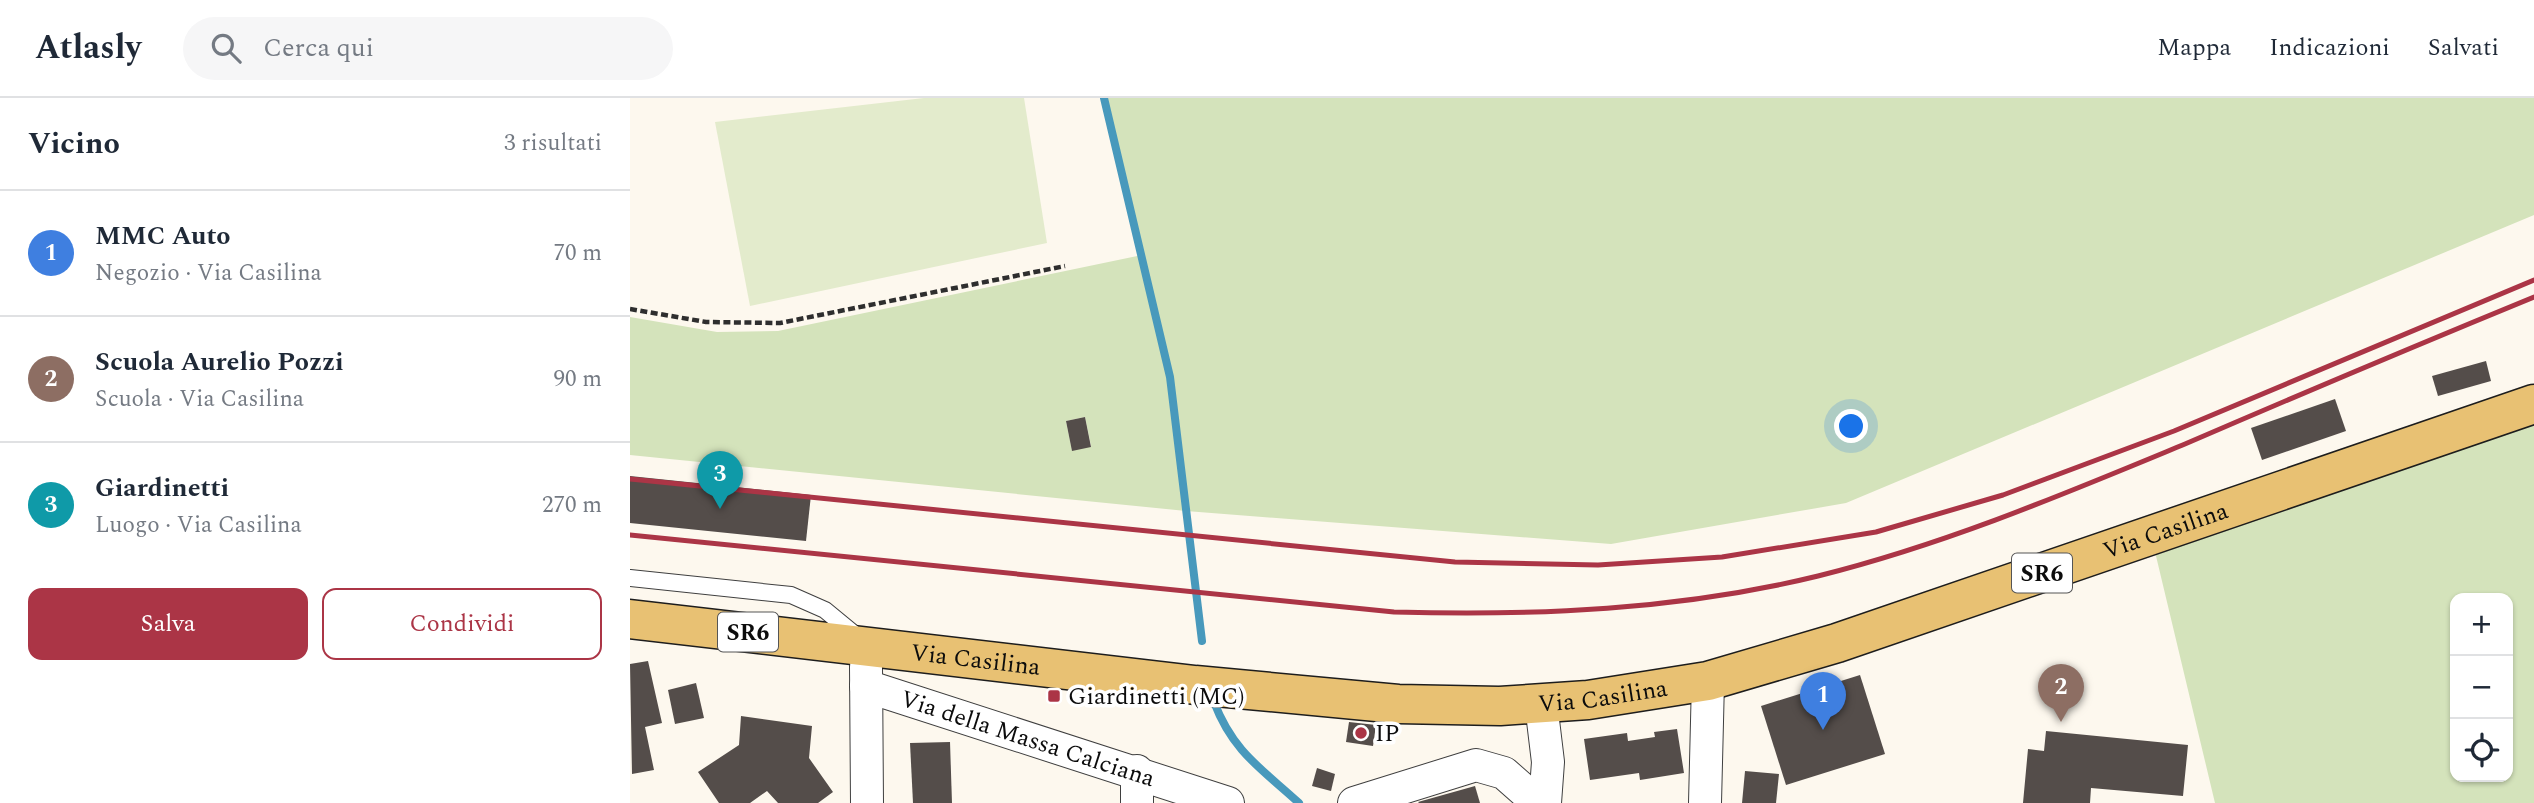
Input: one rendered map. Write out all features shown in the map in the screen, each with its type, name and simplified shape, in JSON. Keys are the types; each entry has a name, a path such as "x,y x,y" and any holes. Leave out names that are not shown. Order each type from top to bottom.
{"main road":[{"name":"Via Casilina","path":"630,619 1349,700 1448,706 1541,704 1613,697 1709,681 1837,643 2534,404"}],"street":[{"path":"866,645 867,803"},
{"path":"1705,803 1709,681"},
{"name":"Via della Massa Calciana","path":"866,687 1138,771 1228,803"},
{"path":"1541,704 1548,762 1545,803"},
{"path":"1354,803 1476,765 1504,773 1538,803"},
{"path":"1137,803 1138,771"}],"lane":[{"path":"630,578 792,595 825,610 866,645"}],"path":[{"path":"630,309 706,322 780,323 1065,266"}],"green space":[{"path":"924,98 1024,98 1047,243 750,306 715,122"},
{"path":"1104,98 2534,98 2534,215 1846,503 1611,544 1186,511 630,455 630,317 717,332 778,331 1142,255","holes":["1085,417 1091,446 1072,450 1066,421"]},
{"path":"2534,404 2534,803 2215,803 2151,535"}],"building":[{"path":"2486,361 2491,381 2438,396 2432,376"},
{"path":"2335,399 2346,431 2262,460 2251,428"},
{"path":"1085,417 1091,447 1072,451 1066,421"},
{"path":"630,476 811,495 806,541 630,523"},
{"path":"648,661 662,723 645,727 654,770 632,774 630,664"},
{"path":"1860,675 1885,754 1786,785 1761,706"},
{"path":"696,683 704,718 675,724 668,690"},
{"path":"741,716 812,726 809,758 833,792 818,803 778,803 767,791 750,803 719,803 698,772 739,745"},
{"name":"IP","path":"1349,722 1376,725 1373,746 1346,742"},
{"path":"1677,729 1684,773 1640,780 1639,773 1590,780 1584,739 1627,733 1628,741 1655,737 1654,732"},
{"path":"2046,731 2188,745 2183,796 2091,788 2090,803 2023,803 2028,749 2044,751"},
{"path":"950,742 952,803 913,803 910,743"},
{"path":"1317,768 1335,774 1331,791 1312,786"},
{"path":"1745,771 1779,774 1776,803 1742,803"},
{"path":"1475,786 1480,803 1418,802"}],"waterway":[{"path":"1104,98 1170,377 1202,641"},
{"path":"1214,702 1239,747 1299,803"}],"railway":[{"path":"630,479 1455,562 1598,565 1722,557 1876,532 2003,495 2174,431 2534,280"},
{"path":"630,535 1394,612 1554,611 1713,597 1818,576 1958,533 2140,463 2534,297"}],"place":[{"name":"Giardinetti","path":"720,509"},
{"name":"Giardinetti (MC)","path":"1054,696"},
{"name":"Scuola Aurelio Pozzi","path":"2061,722"},
{"name":"MMC Auto","path":"1823,730"},
{"name":"IP","path":"1361,733"}]}
